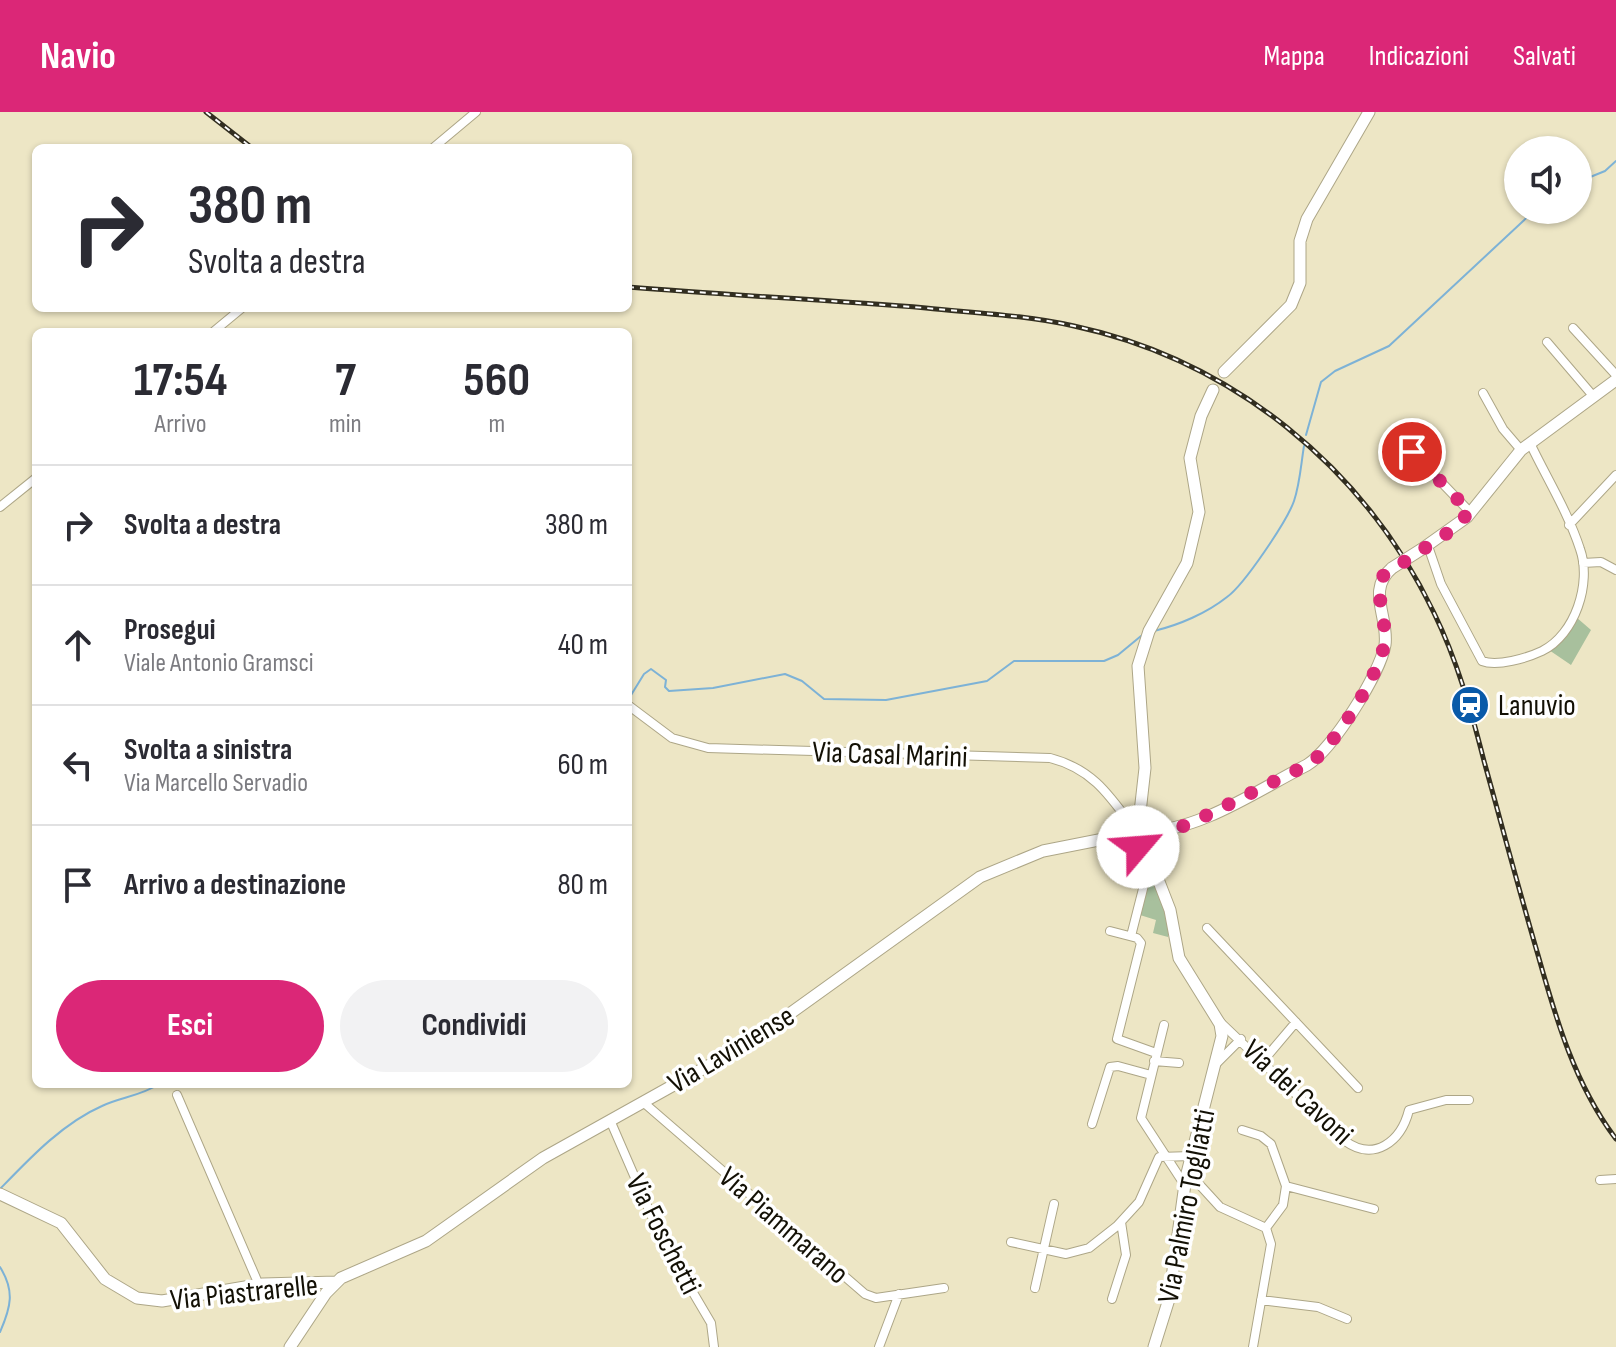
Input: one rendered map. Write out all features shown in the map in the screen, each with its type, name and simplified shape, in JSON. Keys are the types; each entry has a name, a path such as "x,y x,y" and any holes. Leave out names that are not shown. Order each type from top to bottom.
{"street":[{"path":"438,144 476,112"},
{"path":"1224,372 1291,305 1300,283 1301,238 1305,223 1369,112"},
{"path":"218,328 237,312"},
{"path":"1483,393 1500,426 1525,446 1569,525 1583,563 1579,600 1569,625 1547,648 1514,659 1488,663 1479,659 1425,548 1470,512 1525,446 1616,378 1573,328"},
{"path":"1547,342 1594,397"},
{"path":"1213,390 1202,412 1191,454 1200,505 1187,563 1149,631 1138,666 1145,768 1139,840 1169,906 1181,961 1218,1020"},
{"path":"1393,432 1470,512"},
{"path":"1569,525 1616,475"},
{"path":"0,507 32,481"},
{"name":"Via Laviniense","path":"336,1282 426,1241 530,1166 758,1038 984,875 1035,853 1113,837 1139,840 1191,823 1307,765 1326,751 1343,727 1382,653 1385,638 1379,592 1382,579 1392,568 1425,548"},
{"path":"1583,563 1603,563 1616,570"},
{"name":"Via Casal Marini","path":"632,708 672,738 708,748 1050,758 1075,766 1095,778 1139,840"},
{"path":"1131,936 1146,877"},
{"path":"1207,928 1358,1088"},
{"path":"1110,931 1138,939 1141,947 1116,1037 1122,1044 1179,1063"},
{"name":"Via dei Cavoni","path":"1218,1020 1345,1141 1358,1149 1371,1151 1387,1145 1401,1130 1409,1110 1441,1101 1469,1100"},
{"name":"Via Palmiro Togliatti","path":"1154,1347 1169,1299 1184,1184 1222,1036 1218,1020"},
{"path":"1263,1061 1296,1022"},
{"path":"1164,1025 1141,1118 1184,1184"},
{"name":"Via Palmiro Togliatti","path":"1216,1064 1241,1039"},
{"path":"1092,1124 1110,1067 1118,1066 1151,1075"},
{"path":"177,1095 259,1285"},
{"name":"Via Piammarano","path":"643,1102 863,1293 876,1298 944,1288"},
{"name":"Via Foschetti","path":"610,1120 660,1237 711,1323 714,1347"},
{"path":"1242,1130 1269,1142 1286,1186 1283,1205 1266,1228"},
{"path":"1011,1242 1080,1252 1121,1222 1145,1193 1156,1160 1166,1155 1191,1156"},
{"path":"1187,1171 1217,1204 1266,1228 1271,1243 1253,1347"},
{"path":"1600,1180 1616,1179"},
{"path":"1286,1186 1374,1209"},
{"name":"Via Piastrarelle","path":"0,1194 61,1223 105,1279 137,1298 179,1299 259,1285 336,1282"},
{"path":"1035,1288 1054,1204"},
{"path":"1112,1299 1126,1255 1121,1222"},
{"path":"290,1347 336,1282"},
{"path":"879,1347 899,1294"},
{"path":"1261,1300 1315,1307 1347,1319"}],"green space":[{"path":"1576,617 1591,630 1571,665 1549,650"},
{"path":"1131,855 1147,869 1160,891 1169,927 1168,937 1153,933 1156,920 1140,915 1148,883 1140,868 1120,862"}],"waterway":[{"path":"1592,176 1605,171 1616,161"},
{"path":"1306,435 1321,382 1335,371 1389,346 1520,224"},
{"path":"1154,631 1183,622 1211,608 1244,580 1290,510 1298,487 1304,446"},
{"path":"632,694 644,674 651,669 666,680 665,687 669,691 713,688 785,674 802,681 824,699 886,700 987,681 1014,661 1104,661 1118,655 1141,636"},
{"path":"1,1188 48,1142 74,1122 102,1106 151,1088"},
{"path":"0,1267 8,1284 10,1299 0,1332"}],"railway":[{"path":"206,112 247,144"},
{"path":"632,287 926,308 1056,322 1132,342 1187,365 1239,393 1287,428 1331,467 1370,511 1405,560 1434,613 1469,704 1560,1027 1578,1074 1616,1139"}],"place":[{"name":"Lanuvio","path":"1470,705"}],"route":[{"path":"1138,847 1162,832 1187,825 1307,765 1324,753 1337,737 1383,650 1385,634 1379,596 1383,576 1446,534 1470,512 1412,452"}]}
